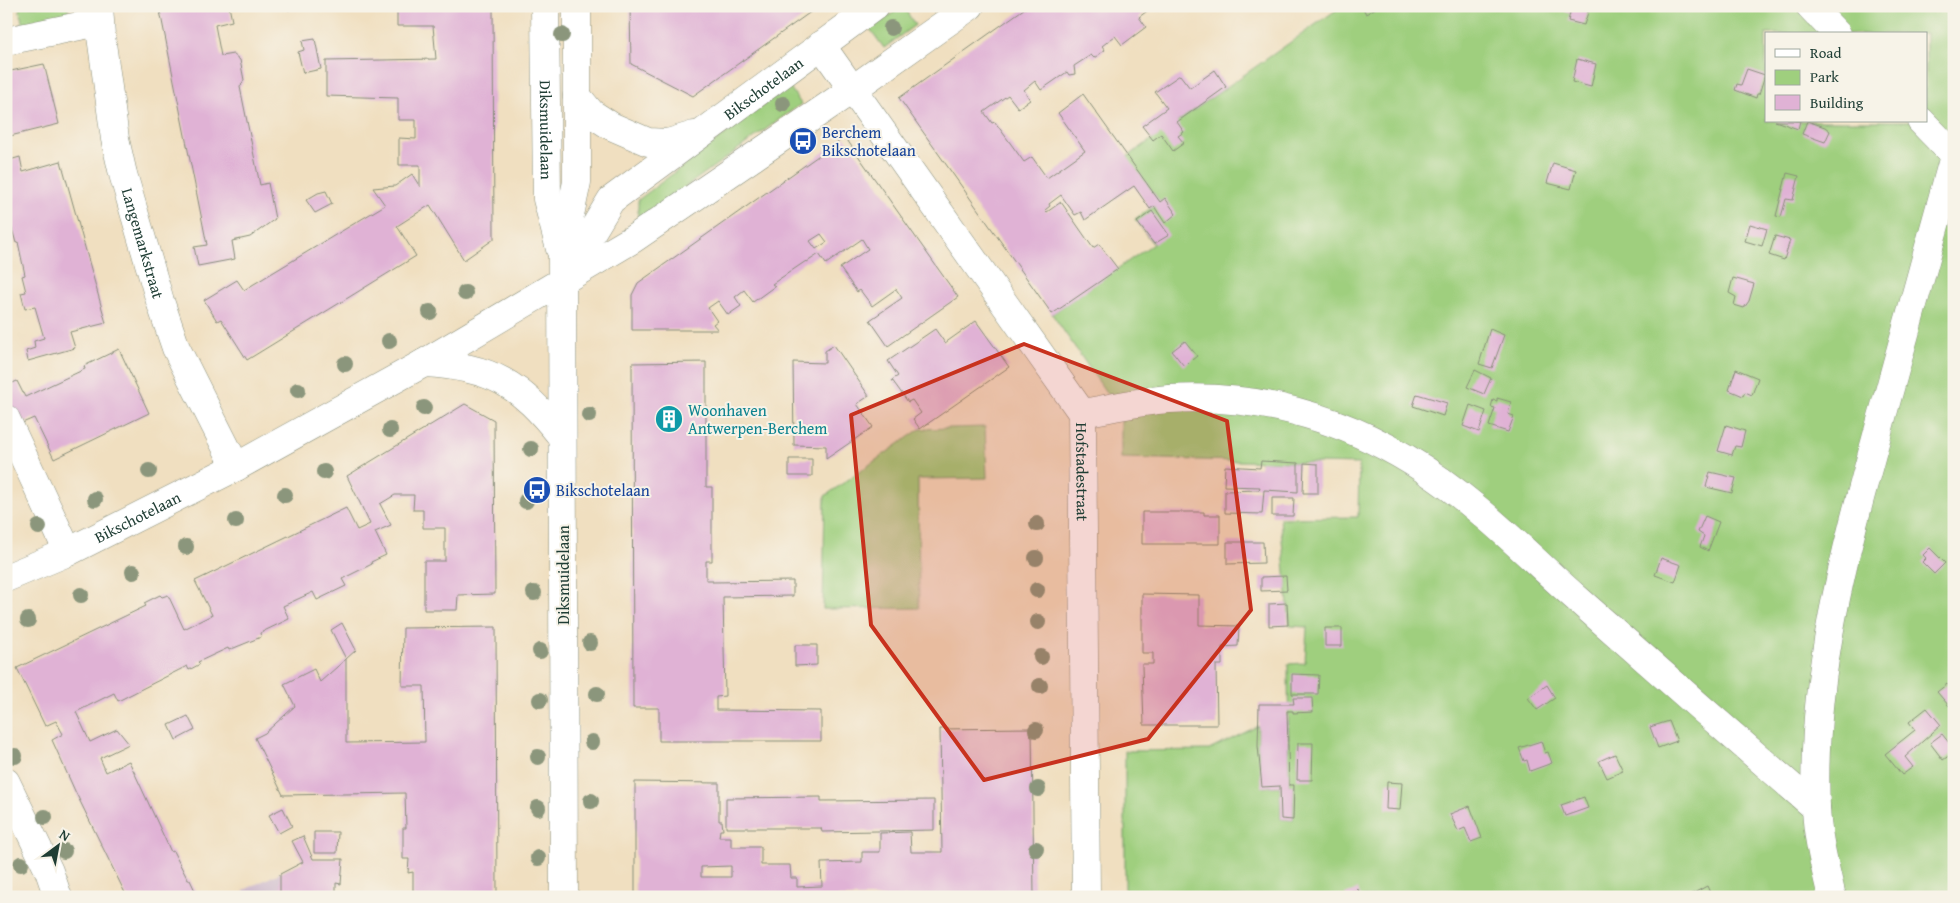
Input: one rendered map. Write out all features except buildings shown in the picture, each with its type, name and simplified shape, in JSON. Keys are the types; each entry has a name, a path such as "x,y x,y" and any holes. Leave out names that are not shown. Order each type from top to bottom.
{"street":[{"name":"Diksmuidelaan","path":"545,6 547,198 562,252"},
{"name":"Diksmuidelaan","path":"564,897 562,252 577,182 577,6"},
{"name":"Bikschotelaan","path":"562,281 611,200 875,6"},
{"name":"Bikschotelaan","path":"6,578 68,552 236,467 424,363 633,239 853,89 970,6"},
{"path":"1810,6 1835,32"},
{"path":"6,41 38,35 99,14"},
{"name":"Langemarkstraat","path":"99,14 115,139 123,174 160,301 176,348 236,467"},
{"path":"821,44 853,89"},
{"name":"Hofstadestraat","path":"853,89 1082,414 1086,897"},
{"name":"Bikschotelaan","path":"577,96 591,113 611,126 648,142 668,143 705,132"},
{"path":"1832,897 1821,850 1816,808 1816,753 1828,633 1854,522 1954,156 1922,122"},
{"path":"424,363 455,365 497,378 522,394 543,413 562,437"},
{"path":"1082,414 1168,399 1209,398 1250,401 1295,410 1333,422 1376,441 1438,478 1476,508 1564,588 1816,808"},
{"path":"6,419 68,552"},
{"path":"6,782 49,871 58,897"}],"highlighted area":[{"path":"1024,344 1227,421 1251,610 1148,739 984,780 871,625 851,415"}],"shaded area":[{"path":"313,857 313,897 245,897 244,890"}],"green space":[{"path":"19,6 68,6 68,17 23,27"},
{"path":"903,6 915,25 884,48 870,29"},
{"path":"1342,6 1954,6 1954,897 1125,897 1125,751 1209,750 1258,726 1258,746 1263,787 1280,786 1281,819 1293,820 1294,786 1289,785 1288,664 1305,663 1307,627 1290,626 1280,518 1358,517 1359,464 1121,458 1121,414 1052,314 1153,244 1135,219 1160,202 1127,157"},
{"path":"789,86 801,104 638,221 638,200"},
{"path":"985,427 987,478 918,479 919,608 823,609 825,496 920,429"}],"place":[{"name":"Berchem Bikschotelaan","path":"803,141"},
{"name":"Woonhaven Antwerpen-Berchem","path":"669,419"},
{"name":"Bikschotelaan","path":"537,490"}]}
